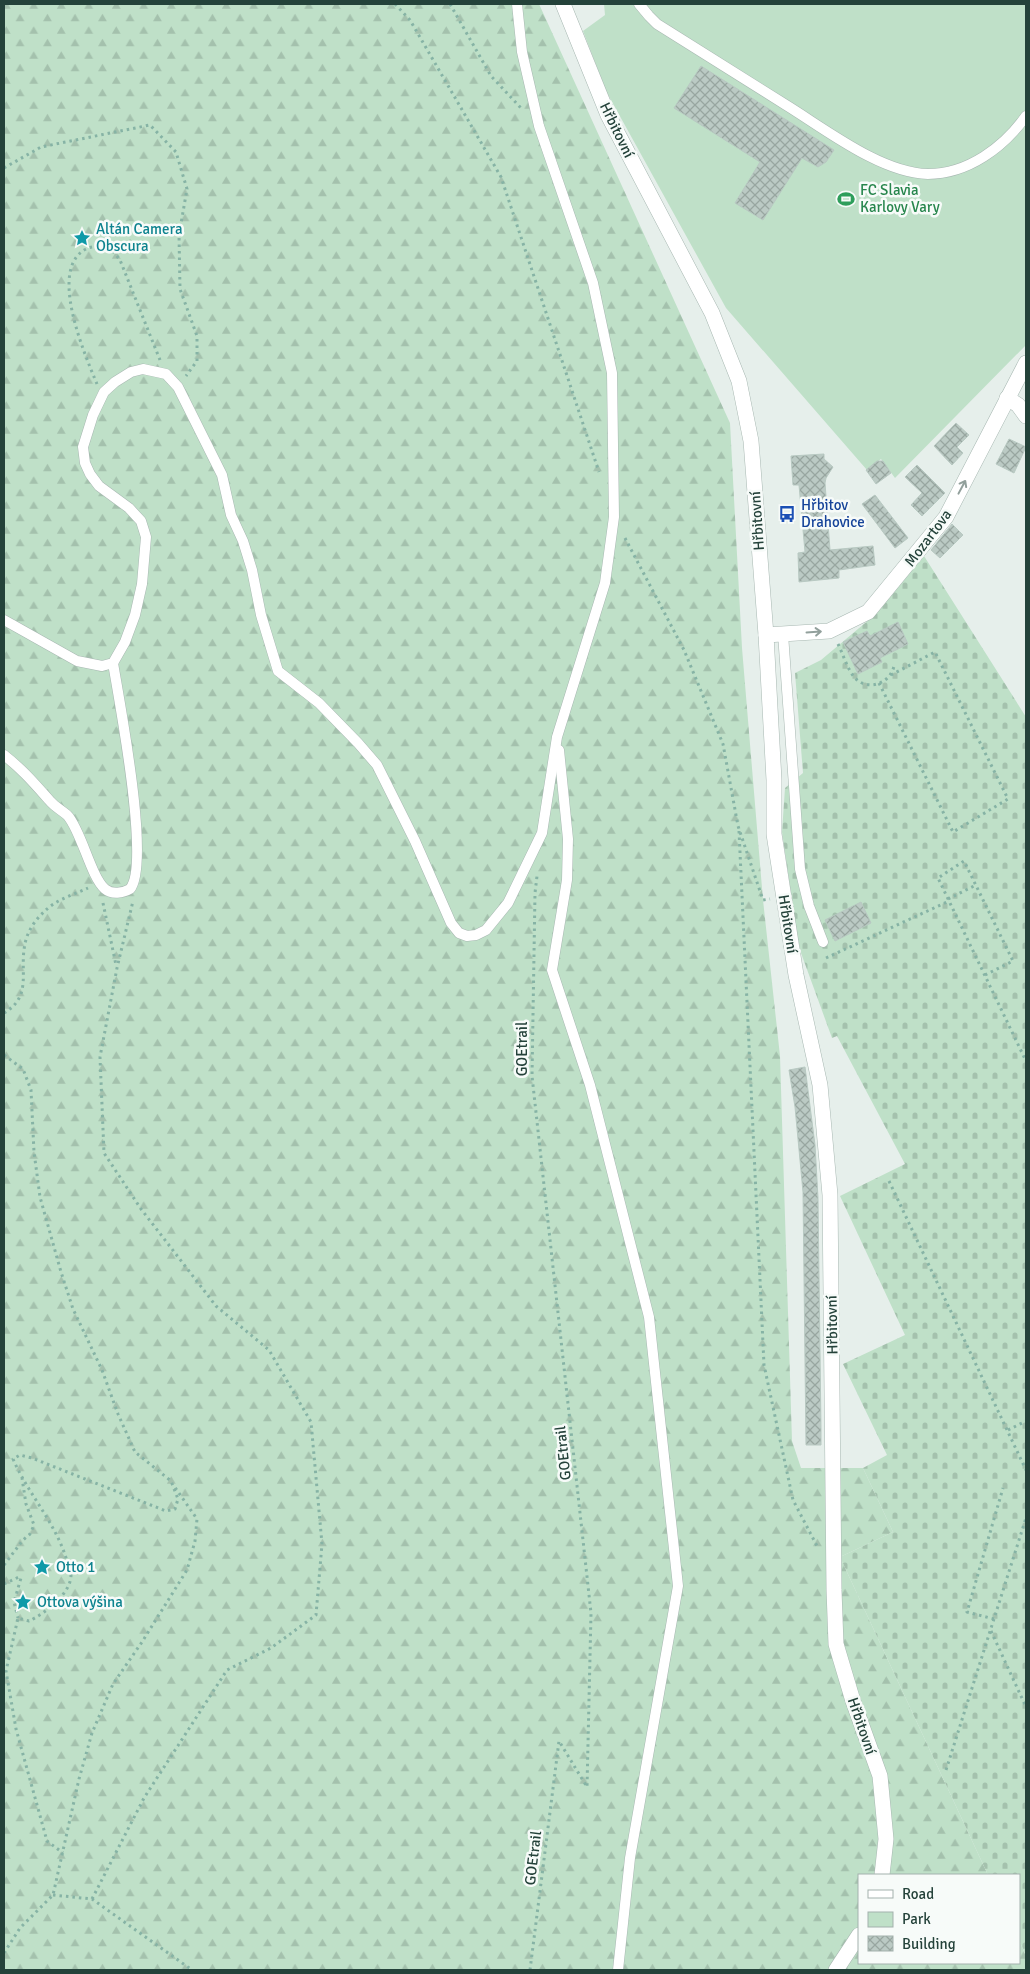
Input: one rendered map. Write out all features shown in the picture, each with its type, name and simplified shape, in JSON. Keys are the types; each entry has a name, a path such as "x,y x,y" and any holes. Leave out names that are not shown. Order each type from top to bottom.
{"street":[{"name":"Hřbitovní","path":"563,4 608,115 712,313 738,381 750,441 766,635 774,780 774,834 796,975 820,1086 830,1195 836,1644 853,1701 880,1776 886,1839 882,1874"},
{"name":"Mozartova","path":"766,635 829,631 868,612 946,517 1026,362"},
{"path":"1007,398 1018,405 1026,416"},
{"path":"836,1970 858,1937"}],"lane":[{"path":"4,755 22,769 38,785 51,803 68,817 86,850 99,882 108,891 121,893 130,889 136,876 138,835 113,663 125,642 134,615 142,584 146,537 141,521 116,496 99,486 90,474 85,463 83,447 93,415 104,392 114,382 131,372 143,369 166,374 178,387 222,474 231,515 243,540 252,570 262,615 278,671 319,703 377,765 415,841 451,923 459,933 467,936 476,935 486,930 508,903 542,833 557,737 605,583 614,517 612,373 593,283 539,126 522,52 516,4"},
{"path":"640,4 657,24 863,153 902,170 928,174 970,164 1006,140 1026,116"},
{"path":"4,620 77,661 102,666 113,663"},
{"path":"783,634 800,869 809,906 823,942"},
{"path":"557,737 568,839 567,872 552,970 590,1085 649,1317 678,1586 630,1858 618,1970"}],"path":[{"path":"395,4 410,20 501,178 601,480"},
{"path":"450,4 491,76 539,126"},
{"path":"4,168 40,147 150,125 176,152 188,189 179,235 180,289 197,336 197,361 178,387"},
{"path":"98,388 84,353 70,302 69,271 77,258 88,248 108,245 120,260 166,374"},
{"path":"614,517 684,650 722,744 738,826 763,900 784,897"},
{"path":"829,631 854,677 860,682 872,685 886,682 894,666"},
{"path":"879,684 953,832 1008,799 935,652 891,675"},
{"path":"738,826 764,1365 793,1500 820,1552"},
{"path":"985,975 1012,960 964,861 938,878 1026,1061"},
{"name":"GOEtrail","path":"530,1970 559,1740 587,1787 592,1613 532,1076 535,893 538,867"},
{"path":"92,1899 144,1798 227,1670 271,1648 316,1615 322,1544 312,1422 269,1350 216,1306 141,1209 104,1153 100,1057 117,968 136,889 136,876"},
{"path":"4,1013 14,1007 24,988 25,944 29,931 53,904 99,882 117,968"},
{"path":"826,958 949,900 976,885"},
{"path":"4,1056 23,1069 31,1090 34,1152 40,1197 60,1272 73,1309 102,1370 134,1452 171,1481 197,1519 195,1541 187,1570 113,1684 92,1732 52,1895 20,1928 4,1953"},
{"path":"889,1181 1026,1470"},
{"path":"1008,1430 1026,1421"},
{"path":"4,1565 23,1540 30,1534 34,1525 26,1504 23,1481 13,1459 20,1455 166,1511 175,1509 178,1498 171,1481"},
{"path":"17,1468 42,1507 59,1540 72,1576 65,1594 38,1617 29,1622 18,1618"},
{"path":"994,1619 967,1612 1003,1488"},
{"path":"946,1770 1026,1518"},
{"path":"4,1584 19,1577 21,1578 14,1602 18,1618 6,1671 16,1728 47,1841 63,1853"},
{"path":"991,1630 1026,1707"},
{"path":"52,1895 92,1899 192,1970"}],"green space":[{"path":"4,4 539,4 730,423 742,648 763,900 780,1056 792,1441 801,1468 863,1468 893,1532 840,1557 988,1874 858,1874 858,1964 1020,1964 1020,1942 1026,1956 1026,1970 4,1970"},
{"name":"FC Slavia Karlovy Vary","path":"604,4 1026,4 1026,345 895,478 881,459 867,470 726,308 606,91 583,31 605,15"},
{"path":"924,556 1026,717 1026,1956 1020,1942 1020,1874 988,1874 840,1557 893,1532 863,1468 887,1455 843,1364 905,1335 840,1196 905,1164 837,1036 832,1038 801,953 782,832 785,788 803,773 795,673 821,660 877,613"}],"building":[{"path":"701,66 834,150 826,162 818,167 802,158 763,220 735,203 760,162 674,108"},
{"path":"956,423 969,435 957,447 963,453 952,465 934,446"},
{"path":"1009,439 1026,447 1014,473 996,464"},
{"path":"824,454 824,459 833,467 825,483 830,550 873,546 875,565 839,570 839,578 799,582 798,553 805,552 799,485 793,485 791,456"},
{"path":"877,461 883,461 891,473 876,484 866,470"},
{"path":"917,465 945,493 922,516 911,505 922,493 905,477"},
{"path":"875,495 908,538 895,548 862,504"},
{"path":"952,524 963,535 940,558 931,550"},
{"path":"898,622 908,644 880,658 882,662 858,674 843,642 867,631 870,636"},
{"path":"861,902 871,923 835,941 825,920"},
{"path":"805,1067 815,1145 818,1198 821,1445 806,1445 803,1192 795,1107 789,1070"}],"place":[{"name":"FC Slavia Karlovy Vary","path":"846,199"},
{"name":"Altán Camera Obscura","path":"82,238"},
{"name":"Hřbitov Drahovice","path":"787,514"},
{"name":"Otto 1","path":"42,1567"},
{"name":"Ottova výšina","path":"23,1602"}]}
